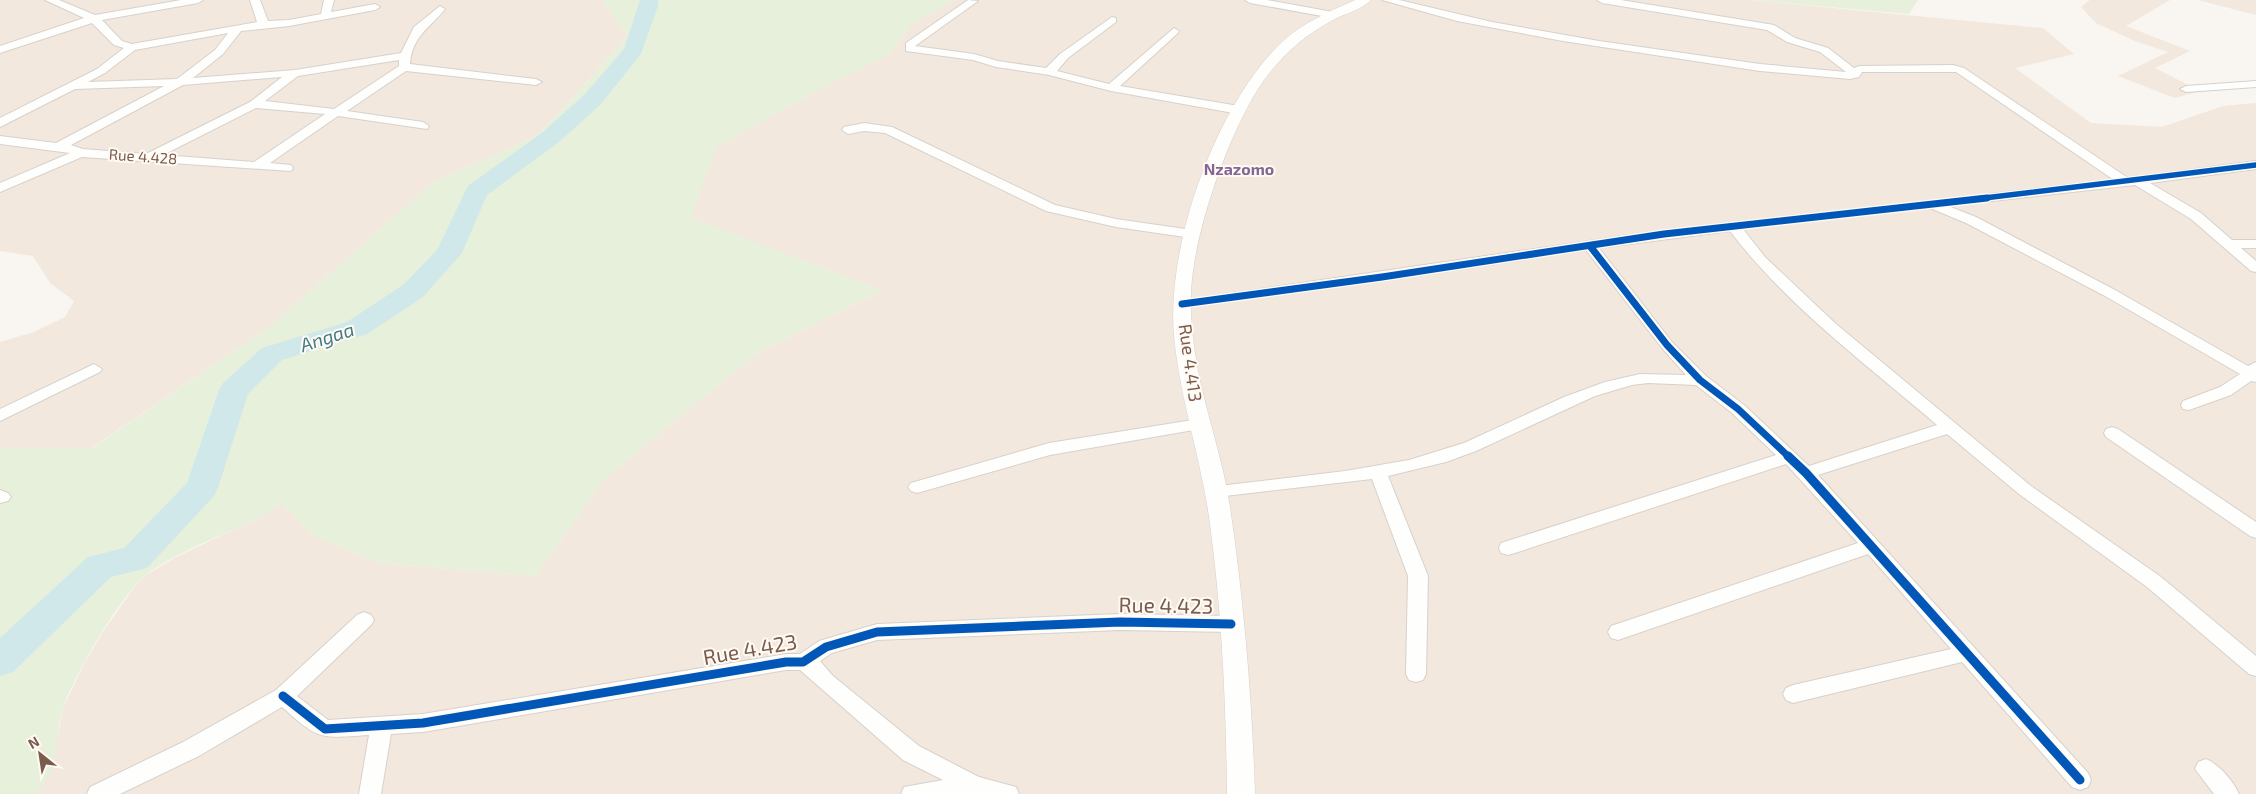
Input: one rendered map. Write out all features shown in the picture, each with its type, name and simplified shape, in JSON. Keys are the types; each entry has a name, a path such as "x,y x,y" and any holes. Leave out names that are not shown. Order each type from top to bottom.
{"street":[{"path":"50,0 91,16 110,30 118,43 132,47 262,24 289,23 375,7"},
{"path":"0,50 92,18 198,0"},
{"path":"255,0 263,20 262,24"},
{"path":"327,16 326,10 329,0"},
{"path":"1250,0 1333,15"},
{"name":"Rue 4.413","path":"1241,794 1240,712 1216,491 1199,424 1188,365 1182,304 1192,234 1217,153 1255,82 1288,45 1309,29 1365,0"},
{"path":"1387,0 1431,12 1490,24 1625,48 1804,74 1855,75"},
{"path":"1602,0 1770,27 1790,41 1822,49 1833,55 1855,75"},
{"path":"973,1 910,45 910,49 974,57 1008,67 1048,72 1111,88 1239,110"},
{"path":"258,165 337,113 404,62 418,29 440,9"},
{"path":"1048,72 1064,56 1112,20"},
{"path":"57,148 180,82 219,52 237,29"},
{"path":"1111,88 1174,31"},
{"path":"0,123 101,71 132,47"},
{"path":"71,87 180,82 404,62 536,82"},
{"path":"1855,75 1859,69 1948,67 1960,70 2132,181 2196,216 2256,268"},
{"path":"149,158 254,104 295,73"},
{"path":"2186,89 2256,84"},
{"path":"254,104 286,106 423,126"},
{"path":"848,130 864,127 888,130 1051,208 1116,223 1192,234"},
{"name":"Rue 4.428","path":"0,140 80,153 287,168"},
{"path":"0,188 80,153"},
{"path":"1182,304 1734,226 2252,168"},
{"path":"1932,204 1971,220 2102,288 2254,372 2228,391 2189,405"},
{"path":"1734,226 1760,260 1831,327 2025,490 2186,608 2256,668"},
{"path":"2230,244 2256,244"},
{"path":"1590,246 1667,345 1700,380 1738,409 1806,473 2080,780"},
{"path":"0,416 94,369"},
{"path":"1216,491 1378,473 1470,447 1560,403 1595,390 1634,380 1700,380"},
{"path":"917,487 1049,449 1199,424"},
{"path":"1806,473 1950,427"},
{"path":"2112,433 2256,531"},
{"path":"1508,548 1789,456"},
{"path":"1378,473 1418,576 1416,674"},
{"path":"1618,632 1871,546"},
{"path":"98,794 191,749 283,696 364,620"},
{"name":"Rue 4.423","path":"283,696 311,720 325,729 423,722 786,662 803,662 826,647 877,632 1120,622 1231,624"},
{"path":"1793,694 1967,653"},
{"path":"803,662 814,668 826,682 910,753 975,786 1008,794"},
{"path":"370,794 382,725"},
{"path":"2206,769 2228,794"},
{"path":"912,794 975,786"}],"shaded area":[{"path":"0,0 602,0 628,36 537,136 435,181 267,329 91,448 0,448 0,342 34,332 65,317 74,301 50,283 33,256 0,251"},
{"path":"954,0 1748,0 2043,28 2074,54 2015,68 2091,123 2162,127 2223,106 2256,103 2256,794 37,794 51,770 63,708 84,664 104,630 135,586 145,576 174,558 256,519 282,503 312,535 379,563 536,576 602,481 759,352 882,290 690,219 716,147 823,87 891,53 910,25"},
{"path":"2090,0 2170,0 2126,26 2190,51 2155,68 2200,91 2175,98 2118,76 2168,52 2135,41 2096,23 2081,7"},
{"path":"2198,0 2256,0 2256,15"}],"green space":[{"path":"602,0 954,0 910,25 891,53 823,87 717,147 691,218 882,290 759,352 602,481 536,576 379,563 312,535 282,503 248,523 177,555 145,576 134,586 98,638 63,708 59,723 54,763 37,794 0,794 0,448 92,448 267,329 435,181 537,136 628,36"},
{"path":"1748,0 1918,0 1909,14"}],"waterway":[{"name":"Angaa","path":"0,661 100,566 135,559 202,488 234,390 272,354 357,328 413,291 449,253 477,191 551,137 593,99 634,50 649,6 649,0"}],"cycle path":[{"path":"1182,304 1382,277 1664,234 2126,182 2256,165"},
{"path":"1590,246 1667,345 1700,380 1738,409 1806,473 2080,780"},
{"path":"283,696 311,720 325,729 423,723 786,662 803,662 826,647 877,632 1120,622 1231,624"}],"district":[{"name":"Nzazomo","path":"1239,169"}]}
